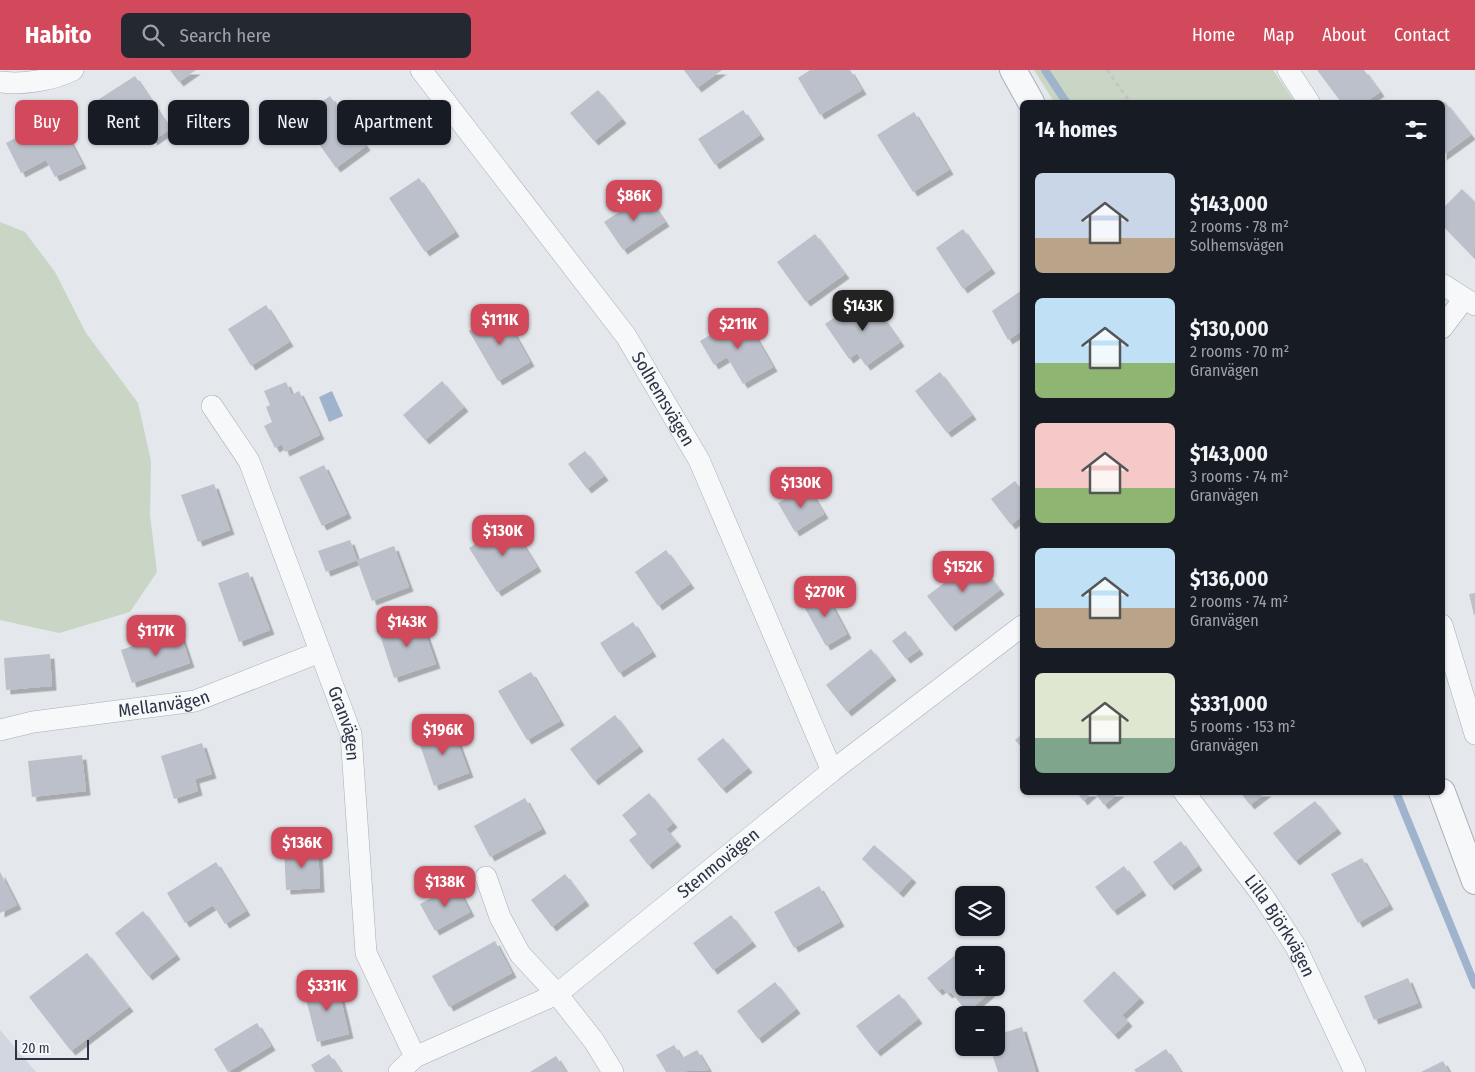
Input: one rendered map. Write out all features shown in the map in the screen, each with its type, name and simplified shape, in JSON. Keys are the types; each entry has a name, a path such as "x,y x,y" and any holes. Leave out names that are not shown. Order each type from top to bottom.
{"street":[{"path":"0,82 10,83 61,76 73,70"},
{"name":"Solhemsvägen","path":"421,70 626,336 699,460 832,771"},
{"path":"1013,70 1031,100"},
{"path":"1288,70 1307,100"},
{"path":"1445,286 1470,302 1445,325"},
{"name":"Granvägen","path":"212,406 249,461 351,734 366,953 414,1057"},
{"name":"Stenmovägen","path":"399,1072 414,1057 557,994 832,771 1020,628"},
{"path":"1445,635 1475,734"},
{"name":"Mellanvägen","path":"0,730 33,722 195,701 320,652"},
{"name":"Lilla Björkvägen","path":"1186,795 1263,896 1296,947 1355,1072"},
{"path":"1443,795 1475,882"},
{"path":"486,877 500,917 520,954 557,994 594,1041 613,1072"}],"path":[{"path":"1107,70 1129,100"}],"shaded area":[{"path":"0,1030 36,1072 0,1072"}],"green space":[{"path":"1034,70 1273,70 1294,100 1053,100"},
{"path":"0,222 25,232 55,272 86,333 138,403 151,461 150,515 157,572 130,612 59,633 0,620"}],"water":[{"path":"332,391 343,416 329,422 319,397"}],"building":[{"path":"170,70 196,70 179,82"},
{"path":"684,70 722,70 697,88"},
{"path":"810,70 850,70 862,90 820,115 798,78"},
{"path":"1317,70 1364,70 1380,92 1369,100 1340,100"},
{"path":"135,76 151,100 98,100"},
{"path":"598,90 622,119 594,141 570,113"},
{"path":"330,96 337,106 337,145 366,146 336,168 320,145 327,145 327,100 324,100"},
{"path":"1445,102 1471,135 1445,154"},
{"path":"743,110 760,135 715,165 698,139"},
{"path":"158,111 168,126 168,130 158,137"},
{"path":"914,112 949,170 913,192 877,135"},
{"path":"15,138 15,145 72,145 82,164 55,177 46,160 21,173 6,143"},
{"path":"419,178 455,232 425,252 389,198"},
{"path":"1462,189 1475,202 1474,258 1445,228 1445,206"},
{"path":"646,194 665,222 623,250 604,222"},
{"path":"963,229 991,269 963,289 936,248"},
{"path":"815,234 845,274 806,302 777,262"},
{"path":"1020,291 1020,332 1008,340 992,311"},
{"path":"867,295 900,342 866,366 857,353 849,359 825,324"},
{"path":"266,305 289,342 251,366 228,329"},
{"path":"502,312 530,362 498,381 469,331"},
{"path":"743,315 773,367 743,384 727,357 714,365 700,341"},
{"path":"940,372 972,415 947,433 915,391"},
{"path":"442,381 464,407 425,440 403,415"},
{"path":"286,382 292,395 299,391 320,435 285,452 282,444 275,448 264,426 272,422 266,407 270,405 264,391"},
{"path":"585,451 604,476 587,489 568,464"},
{"path":"324,465 347,514 322,526 299,477"},
{"path":"1015,481 1020,488 1020,518 1011,525 991,499"},
{"path":"214,484 230,530 198,542 181,495"},
{"path":"807,486 824,514 795,532 778,503"},
{"path":"509,522 537,567 497,592 469,548"},
{"path":"350,540 357,560 326,572 318,551"},
{"path":"394,546 409,587 372,601 357,560"},
{"path":"666,550 690,584 658,606 635,572"},
{"path":"976,559 1000,590 951,627 927,596"},
{"path":"248,572 270,630 239,642 218,583"},
{"path":"824,591 847,634 826,646 802,603"},
{"path":"1475,593 1475,615 1474,615 1469,594"},
{"path":"420,618 436,664 394,678 379,632"},
{"path":"633,622 652,652 619,673 600,643"},
{"path":"179,630 190,663 132,683 121,650"},
{"path":"905,631 919,650 906,659 892,641"},
{"path":"871,649 892,676 847,712 826,685"},
{"path":"50,654 52,686 6,690 4,658"},
{"path":"531,672 560,721 527,740 498,691"},
{"path":"615,715 639,747 594,781 570,749"},
{"path":"452,727 469,773 434,786 418,739"},
{"path":"1020,736 1020,746 1015,740"},
{"path":"723,738 748,768 722,789 697,759"},
{"path":"202,743 212,774 195,779 198,791 174,799 161,756"},
{"path":"82,755 86,791 32,797 28,761"},
{"path":"649,793 673,823 666,829 677,842 648,865 629,840 637,834 622,815"},
{"path":"1079,795 1090,795 1083,801"},
{"path":"1096,795 1116,795 1104,805"},
{"path":"1242,795 1263,795 1250,805"},
{"path":"525,798 542,829 490,857 474,826"},
{"path":"1315,801 1337,829 1295,861 1273,833"},
{"path":"1181,841 1198,866 1170,886 1153,862"},
{"path":"874,845 912,878 899,893 862,859"},
{"path":"318,847 320,888 286,890 284,849"},
{"path":"1362,858 1389,905 1358,923 1331,874"},
{"path":"216,862 246,911 225,924 213,905 185,923 167,893"},
{"path":"1124,866 1142,891 1113,911 1095,887"},
{"path":"0,872 17,905 0,913"},
{"path":"565,874 585,901 552,927 531,900"},
{"path":"456,885 470,912 435,931 420,904"},
{"path":"819,886 840,922 794,948 774,912"},
{"path":"143,911 176,955 148,976 115,933"},
{"path":"731,915 752,942 713,970 693,943"},
{"path":"495,941 512,973 449,1007 432,976"},
{"path":"87,953 129,1007 71,1051 29,997"},
{"path":"955,955 955,996 986,996 974,1006 962,1006 951,992 948,994 942,988 938,991 927,978"},
{"path":"1114,971 1140,998 1122,1015 1128,1022 1114,1035 1083,1001"},
{"path":"1408,978 1418,1003 1374,1020 1364,996"},
{"path":"775,982 796,1009 758,1039 737,1011"},
{"path":"337,983 349,1034 317,1042 304,991"},
{"path":"899,994 918,1019 876,1052 856,1026"},
{"path":"257,1023 271,1046 228,1072 214,1049"},
{"path":"1022,1027 1036,1072 998,1072 993,1056 1005,1056 1005,1032"},
{"path":"674,1045 682,1058 697,1050 709,1070 666,1072 656,1055"},
{"path":"1166,1049 1181,1072 1136,1072 1134,1070"},
{"path":"329,1054 341,1072 315,1072 311,1065"},
{"path":"556,1056 566,1072 530,1072"},
{"path":"1443,1061 1449,1072 1421,1072"}],"waterway":[{"path":"1045,70 1065,100"},
{"path":"1397,795 1475,985"}]}
